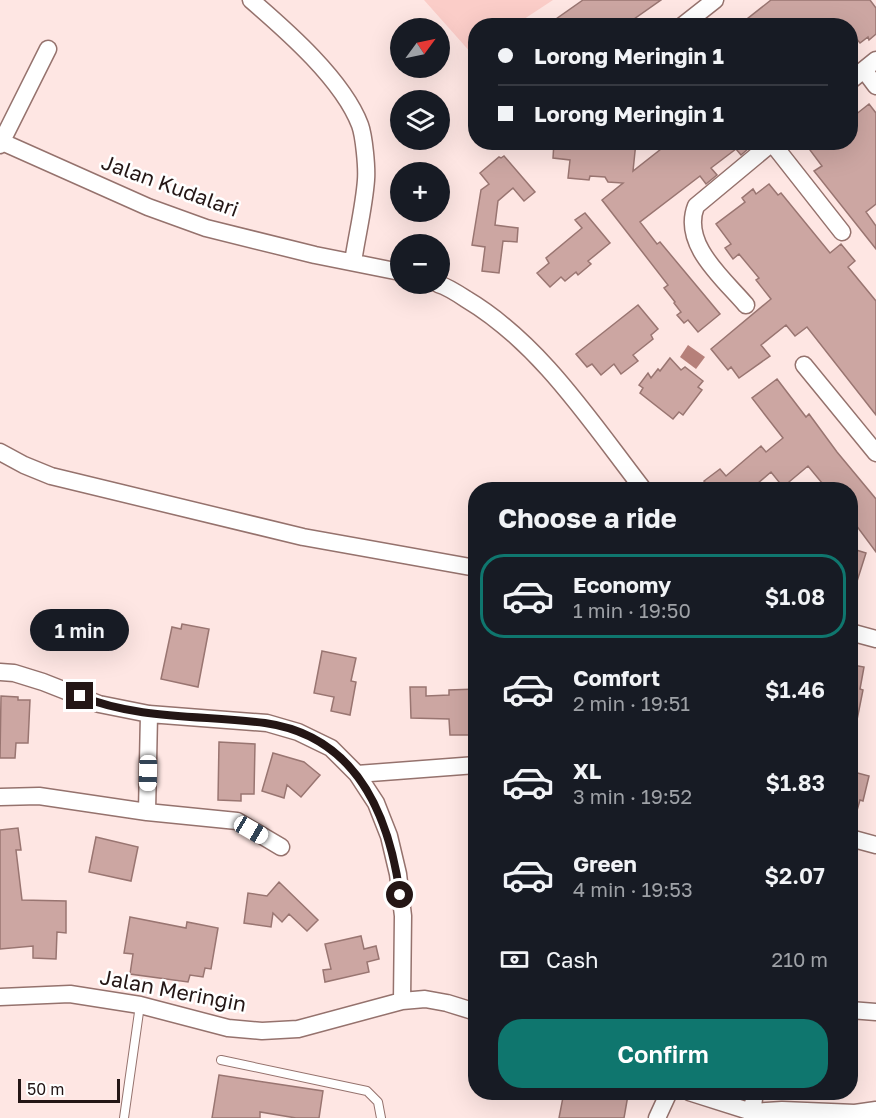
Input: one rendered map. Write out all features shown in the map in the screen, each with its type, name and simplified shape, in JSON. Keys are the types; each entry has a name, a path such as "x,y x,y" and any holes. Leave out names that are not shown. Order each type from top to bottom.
{"street":[{"path":"251,0 323,70 345,97 360,126 366,178 353,262"},
{"path":"692,18 715,0"},
{"path":"0,142 48,49"},
{"path":"863,70 876,86"},
{"name":"Jalan Kudalari","path":"0,142 148,207 206,228 390,270"},
{"path":"746,305 699,247 694,237 692,216 696,206 764,150"},
{"path":"778,150 842,232"},
{"path":"450,291 480,307 513,333 573,399 638,482"},
{"path":"804,365 876,453"},
{"path":"0,452 24,465 62,479 303,537 468,567"},
{"path":"858,634 876,639"},
{"path":"0,672 14,673 43,682 99,704 149,714 267,723 298,732 331,748 357,774 376,803 389,836 398,874 403,916 402,1001"},
{"path":"147,812 149,714"},
{"path":"357,774 468,766"},
{"path":"0,797 39,796 147,812 237,821 281,847"},
{"path":"858,840 876,845"},
{"name":"Jalan Meringin","path":"0,997 70,994 141,1005 228,1028 262,1031 298,1029 402,1001 425,999 468,1010"},
{"path":"858,1011 876,1012"},
{"path":"657,1118 665,1100"},
{"path":"715,1100 752,1112 870,1113"},
{"path":"752,1112 754,1100"}],"lane":[{"path":"124,1118 141,1005"},
{"path":"221,1060 367,1091 378,1102 381,1118"}],"shaded area":[{"path":"424,0 553,0 526,18 468,18 468,50 450,29 450,18 440,18"},
{"path":"688,345 705,357 696,369 680,357"}],"building":[{"path":"583,0 661,0 635,18 557,18"},
{"path":"771,0 870,0 876,8 876,34 860,43 858,41 858,18 748,18"},
{"path":"869,104 876,113 876,204 866,212 876,226 876,249 814,171 822,166 810,150 858,150 858,113"},
{"path":"554,150 635,150 633,171 660,150 735,150 711,168 717,175 706,184 700,176 640,222 657,244 660,242 720,314 698,332 688,320 684,323 677,315 681,312 664,288 668,285 602,200 623,183 608,182 605,177 590,176 589,180 568,178 570,160 553,158"},
{"path":"737,150 747,150 741,155"},
{"path":"504,156 535,192 524,201 513,188 498,201 495,225 518,228 517,242 503,241 499,273 482,271 485,247 472,245 481,190 489,184 480,173 499,157"},
{"path":"769,184 778,195 781,193 830,253 841,244 855,261 848,267 876,301 876,415 807,327 795,336 786,325 761,345 770,356 739,378 731,367 728,370 711,349 771,299 756,280 759,278 739,254 733,259 725,248 731,244 716,224 745,202 742,198 753,189 756,194"},
{"path":"585,213 610,243 588,261 591,264 578,275 576,272 565,281 561,277 550,287 537,273 549,263 546,258 582,228 575,220"},
{"path":"638,305 658,329 651,335 653,339 633,355 638,361 621,374 614,364 601,375 592,364 587,367 576,354"},
{"path":"670,358 681,370 685,367 703,381 698,387 702,390 683,415 679,412 673,419 640,393 643,388 639,385 648,373 651,378 658,369 660,371"},
{"path":"777,379 806,417 809,414 876,499 876,552 858,528 858,482 821,482 808,466 789,482 779,482 771,472 759,482 704,481 720,469 726,476 761,446 766,452 783,438 752,398"},
{"path":"858,551 866,553 858,578"},
{"path":"182,624 209,629 198,687 161,679 172,627 181,629"},
{"path":"322,651 356,658 351,681 356,682 350,715 331,711 334,697 314,693"},
{"path":"858,666 864,667 860,689 863,690 858,715"},
{"path":"410,687 426,687 426,696 449,695 449,690 468,689 468,735 450,735 449,719 411,718"},
{"path":"1,696 30,700 28,743 16,743 15,758 0,758"},
{"path":"219,742 255,744 254,794 241,794 241,801 218,800"},
{"path":"273,753 304,762 320,775 301,797 287,785 284,798 262,791"},
{"path":"858,773 869,776 863,801 860,800 858,807"},
{"path":"18,828 21,850 16,850 22,900 66,901 66,933 57,932 56,959 33,958 33,946 0,949 0,830"},
{"path":"96,837 138,847 131,881 89,872"},
{"path":"279,882 318,920 307,931 289,914 282,922 273,913 271,927 244,923 248,893 267,896"},
{"path":"130,917 186,928 187,922 218,928 211,969 205,968 203,977 190,975 188,982 130,974 133,954 124,953"},
{"path":"361,936 364,949 376,946 379,959 367,962 369,972 325,982 323,970 331,969 325,944"},
{"path":"219,1075 323,1091 319,1118 296,1118 260,1112 260,1118 212,1118"},
{"path":"562,1100 627,1100 624,1118 559,1118"}],"route":[{"path":"80,696 99,704 149,714 267,723 298,732 331,748 357,774 376,803 389,836 398,874 400,895"}]}
